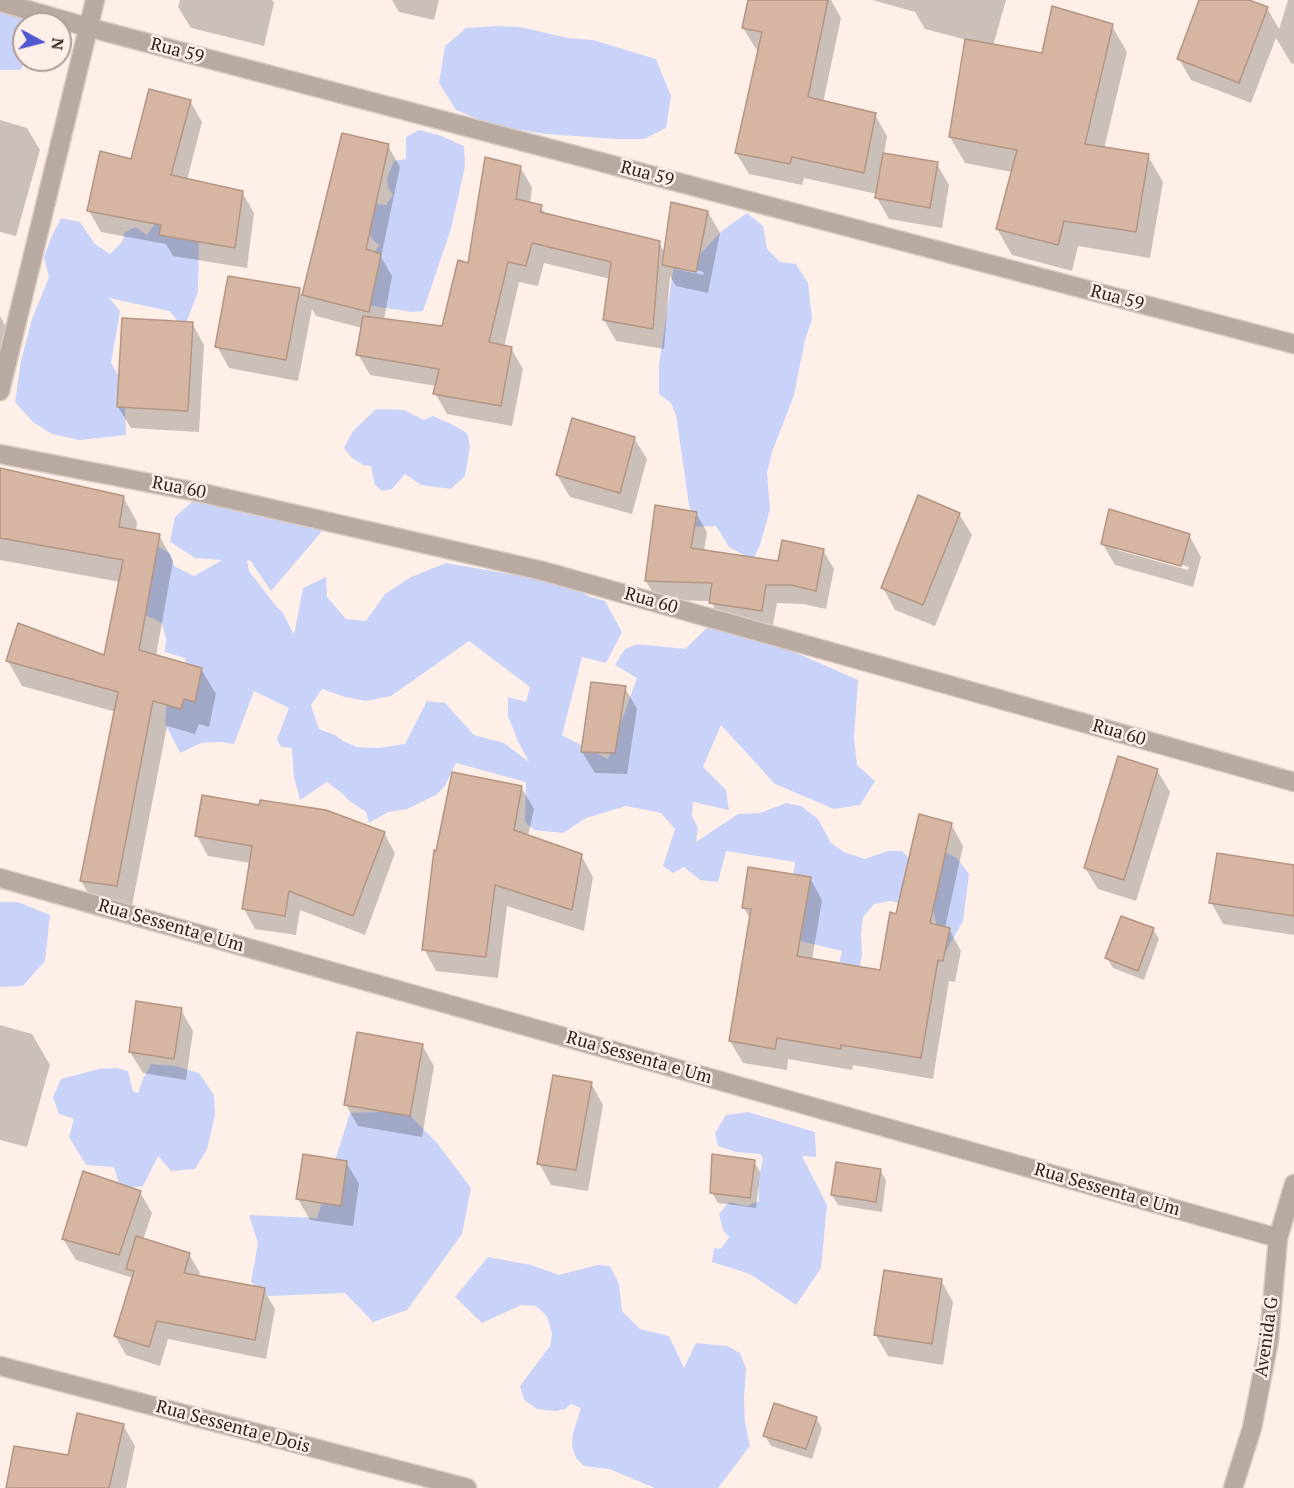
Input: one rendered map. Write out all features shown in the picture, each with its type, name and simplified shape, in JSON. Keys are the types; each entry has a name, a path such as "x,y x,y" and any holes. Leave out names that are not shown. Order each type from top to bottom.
{"street":[{"path":"0,391 95,0"},
{"name":"Rua 59","path":"0,2 87,27 1294,344"},
{"name":"Rua 60","path":"0,454 207,494 543,571 1294,782"},
{"name":"Rua Sessenta e Um","path":"0,878 1278,1238"},
{"name":"Avenida G","path":"1233,1488 1251,1428 1269,1340 1278,1238 1294,1184"},
{"name":"Rua Sessenta e Dois","path":"0,1366 467,1488"}],"shaded area":[{"path":"0,0 25,12 12,12 12,70 0,70"},
{"path":"520,27 568,38 593,40 656,59 671,96 666,128 644,139 546,134 495,126 456,110 439,83 445,46 466,28"},
{"path":"419,130 439,135 464,146 465,166 451,229 423,311 412,312 365,305 371,258 379,245 371,238 368,224 376,204 386,205 393,195 388,188 387,178 394,161 406,159 406,137"},
{"path":"747,213 763,226 767,249 780,262 796,264 808,283 812,319 805,340 794,395 772,452 767,473 770,509 760,545 753,560 729,547 716,526 695,527 689,505 676,415 671,403 659,394 659,365 676,252 693,261 723,230"},
{"path":"159,217 199,236 198,292 184,328 169,311 109,298 120,311 111,363 124,385 126,435 79,440 52,434 33,422 15,402 21,361 32,319 49,277 44,257 51,238 61,218 80,222 95,244 110,254 122,242 125,232 136,227 147,235"},
{"path":"376,409 404,410 424,420 433,416 467,433 470,446 465,476 451,489 421,485 405,474 392,489 382,491 375,485 371,466 363,465 352,458 344,448 353,431"},
{"path":"194,500 330,522 271,591 250,560 247,561 249,571 283,613 294,635 303,588 326,577 327,597 346,619 366,621 385,594 411,577 446,563 572,585 590,597 605,601 622,632 606,663 582,657 562,735 608,759 637,678 615,665 625,649 637,644 685,649 708,627 783,647 858,680 854,738 857,765 875,781 860,805 834,809 775,784 721,725 703,767 726,790 729,810 693,802 692,816 698,828 696,842 738,814 760,813 786,803 801,806 818,819 831,843 844,852 865,859 888,851 902,851 913,862 930,845 957,858 969,874 963,921 935,970 937,927 933,909 890,901 874,904 863,917 862,955 853,1005 831,1001 842,951 792,939 789,912 795,862 726,851 718,882 700,880 684,867 673,873 663,866 675,829 661,813 626,806 586,818 563,833 534,830 525,822 526,782 456,763 445,786 436,795 407,809 388,812 369,823 366,812 327,782 300,800 294,777 292,748 281,747 277,739 289,708 254,691 234,744 201,743 180,753 165,723 166,708 187,674 185,658 165,652 166,639 162,623 141,613 153,544 170,553 174,566 194,576 222,560 195,558 170,542 175,517","holes":["469,641 530,687 526,702 508,697 508,716 529,762 504,743 474,735 445,703 427,701 405,744 377,748 357,747 319,729 311,705 322,689 366,701 391,696"]},
{"path":"0,902 18,902 50,915 45,961 23,986 0,987"},
{"path":"151,1064 175,1066 199,1073 214,1095 215,1115 207,1149 195,1169 171,1171 158,1156 143,1186 125,1189 119,1183 114,1167 86,1165 69,1137 74,1119 59,1114 53,1097 61,1079 99,1069 117,1068 128,1071 133,1091 138,1093"},
{"path":"406,1111 437,1143 471,1188 462,1234 407,1310 373,1322 345,1293 269,1296 251,1282 258,1243 249,1215 317,1218 350,1113"},
{"path":"748,1112 815,1132 816,1157 802,1156 827,1205 821,1268 796,1305 750,1274 712,1262 714,1248 721,1249 729,1237 723,1230 719,1214 729,1202 747,1206 759,1201 758,1183 763,1158 760,1154 736,1152 718,1146 715,1133 726,1115"},
{"path":"488,1257 531,1265 559,1275 597,1265 610,1266 619,1284 622,1311 640,1329 669,1336 684,1368 696,1343 727,1346 740,1353 746,1368 745,1422 750,1446 718,1488 655,1488 609,1469 584,1466 576,1458 572,1446 573,1433 581,1408 571,1404 565,1409 556,1411 537,1409 524,1400 520,1386 550,1346 552,1334 547,1316 536,1306 521,1305 482,1323 455,1297"}],"building":[{"path":"748,0 828,0 808,97 876,113 864,173 792,157 790,164 735,153 762,32 742,28"},
{"path":"1199,0 1249,0 1268,7 1239,83 1177,59"},
{"path":"1052,6 1113,24 1085,144 1149,154 1136,232 1064,221 1058,245 996,229 1017,150 949,137 965,39 1042,53"},
{"path":"149,89 191,100 171,175 243,191 235,248 159,235 161,225 87,211 100,151 131,159"},
{"path":"342,133 389,144 366,249 381,254 369,312 302,295"},
{"path":"883,153 938,162 930,208 875,198"},
{"path":"485,157 521,166 516,199 542,205 540,212 660,241 653,329 603,320 611,262 532,243 526,266 508,262 489,342 512,347 501,406 433,394 439,369 356,355 363,316 442,326 458,260 468,263"},
{"path":"671,202 708,211 696,272 662,265"},
{"path":"228,276 300,288 286,360 215,347"},
{"path":"122,318 193,322 188,411 117,407"},
{"path":"572,418 635,437 620,493 556,475"},
{"path":"0,468 124,496 119,527 160,534 139,650 202,668 195,702 184,699 181,709 153,701 117,886 80,881 118,692 6,661 18,623 104,655 123,560 0,538"},
{"path":"918,495 960,513 923,605 881,588"},
{"path":"655,505 697,512 691,548 778,561 782,540 824,549 816,591 791,585 766,585 762,611 709,603 712,583 645,581"},
{"path":"1109,509 1190,534 1181,566 1101,544"},
{"path":"591,682 626,686 615,753 581,752"},
{"path":"1118,756 1158,769 1124,880 1084,868"},
{"path":"452,772 522,786 514,830 582,854 572,910 495,885 486,957 422,950 434,850 436,851"},
{"path":"202,795 259,805 260,800 326,810 385,832 353,916 289,891 285,916 242,909 252,846 195,836"},
{"path":"919,814 952,823 930,923 950,928 943,961 938,960 921,1058 841,1045 841,1049 777,1038 775,1049 729,1041 751,909 742,908 748,867 811,877 797,956 880,970 890,912 896,914"},
{"path":"1217,853 1294,865 1294,916 1209,903"},
{"path":"1121,916 1154,928 1138,971 1105,958"},
{"path":"136,1001 182,1008 174,1059 129,1052"},
{"path":"357,1032 423,1044 410,1116 344,1105"},
{"path":"553,1075 592,1082 576,1170 537,1164"},
{"path":"303,1154 347,1161 341,1206 296,1199"},
{"path":"712,1154 755,1160 750,1198 710,1193"},
{"path":"836,1162 881,1169 876,1202 831,1195"},
{"path":"83,1171 141,1191 119,1255 62,1239"},
{"path":"136,1236 190,1253 184,1273 265,1288 255,1340 157,1321 149,1347 114,1336 134,1271 126,1269"},
{"path":"884,1270 942,1279 932,1344 874,1335"},
{"path":"774,1403 817,1417 806,1449 763,1436"},
{"path":"77,1413 124,1424 109,1488 6,1488 14,1446 68,1455"}]}
